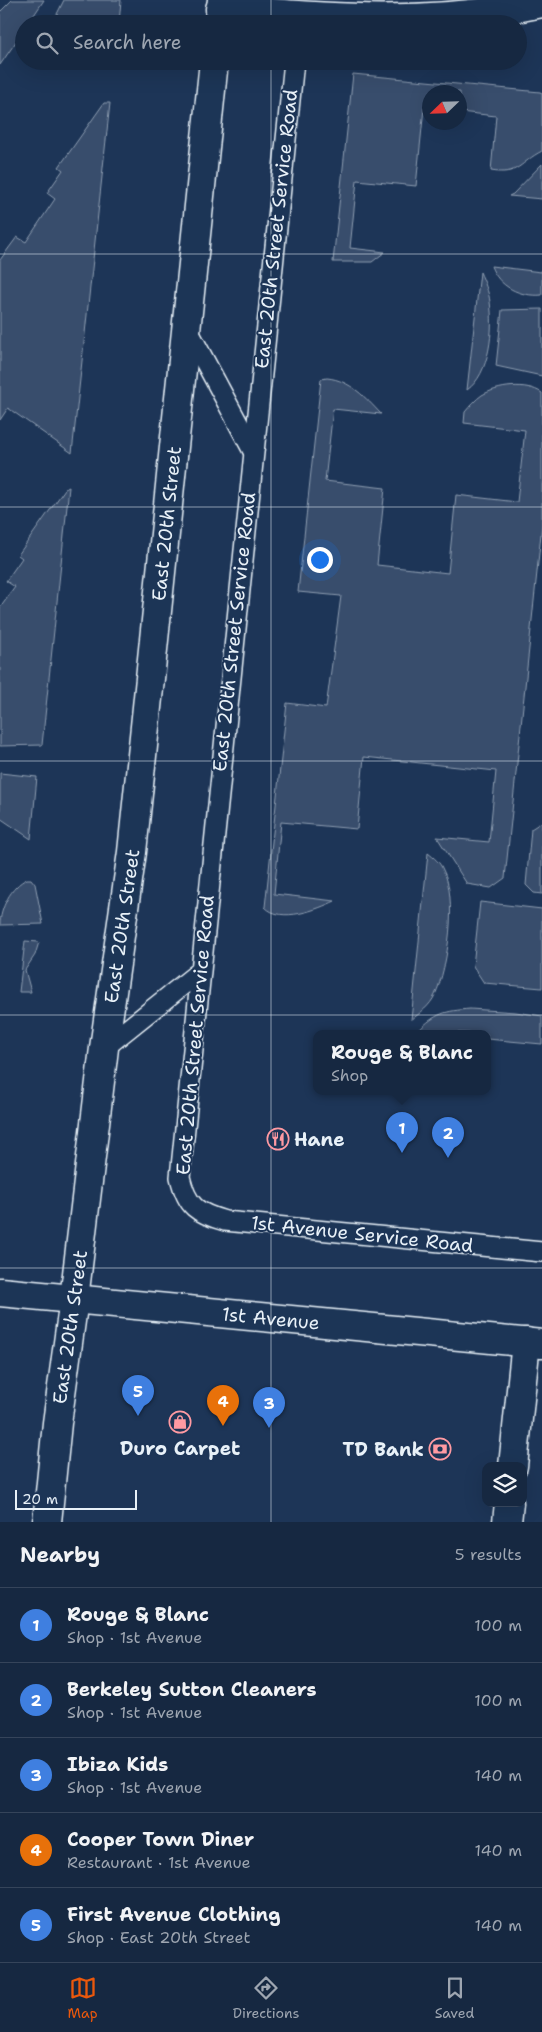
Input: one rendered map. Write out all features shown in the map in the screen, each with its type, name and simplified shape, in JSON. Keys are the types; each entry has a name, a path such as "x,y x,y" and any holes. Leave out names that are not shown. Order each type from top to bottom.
{"street":[{"path":"466,15 497,12 542,3"},
{"path":"220,11 332,15"},
{"name":"East 20th Street","path":"47,1522 56,1423 74,1300 104,1048 132,852 213,70"},
{"name":"1st Avenue","path":"0,1292 534,1343"},
{"path":"514,1462 534,1343"},
{"path":"507,1522 509,1507"}],"lane":[{"name":"East 20th Street Service Road","path":"188,1201 183,1189 180,1166 293,70"},
{"path":"187,328 253,451"},
{"path":"104,1048 199,972"},
{"name":"1st Avenue Service Road","path":"188,1201 195,1209 207,1216 225,1221 542,1252"}],"shaded area":[{"path":"12,0 44,0 34,15 15,15 15,43 0,65 0,12"},
{"path":"64,0 121,0 120,15 56,15"},
{"path":"353,74 540,92 542,93 542,151 514,170 500,172 491,171 496,116 467,113 467,85 422,85 422,128 416,186 357,180 350,248 385,252 372,262 333,262"},
{"path":"104,103 110,103 72,453 8,408 0,420 0,260 17,237 26,242 55,199 47,193 63,170 59,167"},
{"path":"542,164 542,199 509,196 513,194"},
{"path":"491,266 541,272 542,270 542,295 526,294 511,289 499,280"},
{"path":"480,272 489,298 491,337 489,350 481,373 475,383 467,390"},
{"path":"542,309 542,376 496,366 502,310"},
{"path":"321,379 335,379 350,386 381,414 333,409 325,481 385,488 377,565 448,573 456,495 517,502 525,430 464,423 465,412 473,403 482,395 496,389 520,386 542,393 542,524 505,878 491,888 467,884 437,837 489,842 496,771 364,757 357,829 281,822 274,894 335,901 310,911 290,915 272,912 265,907 287,703 326,708 341,596 298,592"},
{"path":"69,487 42,745 0,746 0,608 15,587 6,581 22,558 18,555 65,489"},
{"path":"0,773 37,777 31,839 0,818"},
{"path":"542,822 542,894 534,893 526,885 531,829"},
{"path":"428,853 437,860 447,882 450,897 449,932 444,967 435,995 428,1006 411,1020"},
{"path":"27,879 31,879 35,884 43,924 0,925 4,905 11,892"},
{"path":"480,902 542,909 542,988 484,983 473,966"},
{"path":"25,941 39,942 35,955 25,970 31,992 19,992"},
{"path":"470,1009 542,1016 542,1044 491,1039 491,1030 419,1030 430,1020 441,1014"}],"place":[{"name":"Hane","path":"278,1139"},
{"name":"Rouge & Blanc","path":"402,1153"},
{"name":"Berkeley Sutton Cleaners","path":"448,1158"},
{"name":"First Avenue Clothing","path":"138,1416"},
{"name":"Duro Carpet","path":"180,1422"},
{"name":"Cooper Town Diner","path":"223,1426"},
{"name":"Ibiza Kids","path":"269,1428"},
{"name":"TD Bank","path":"440,1449"}]}
